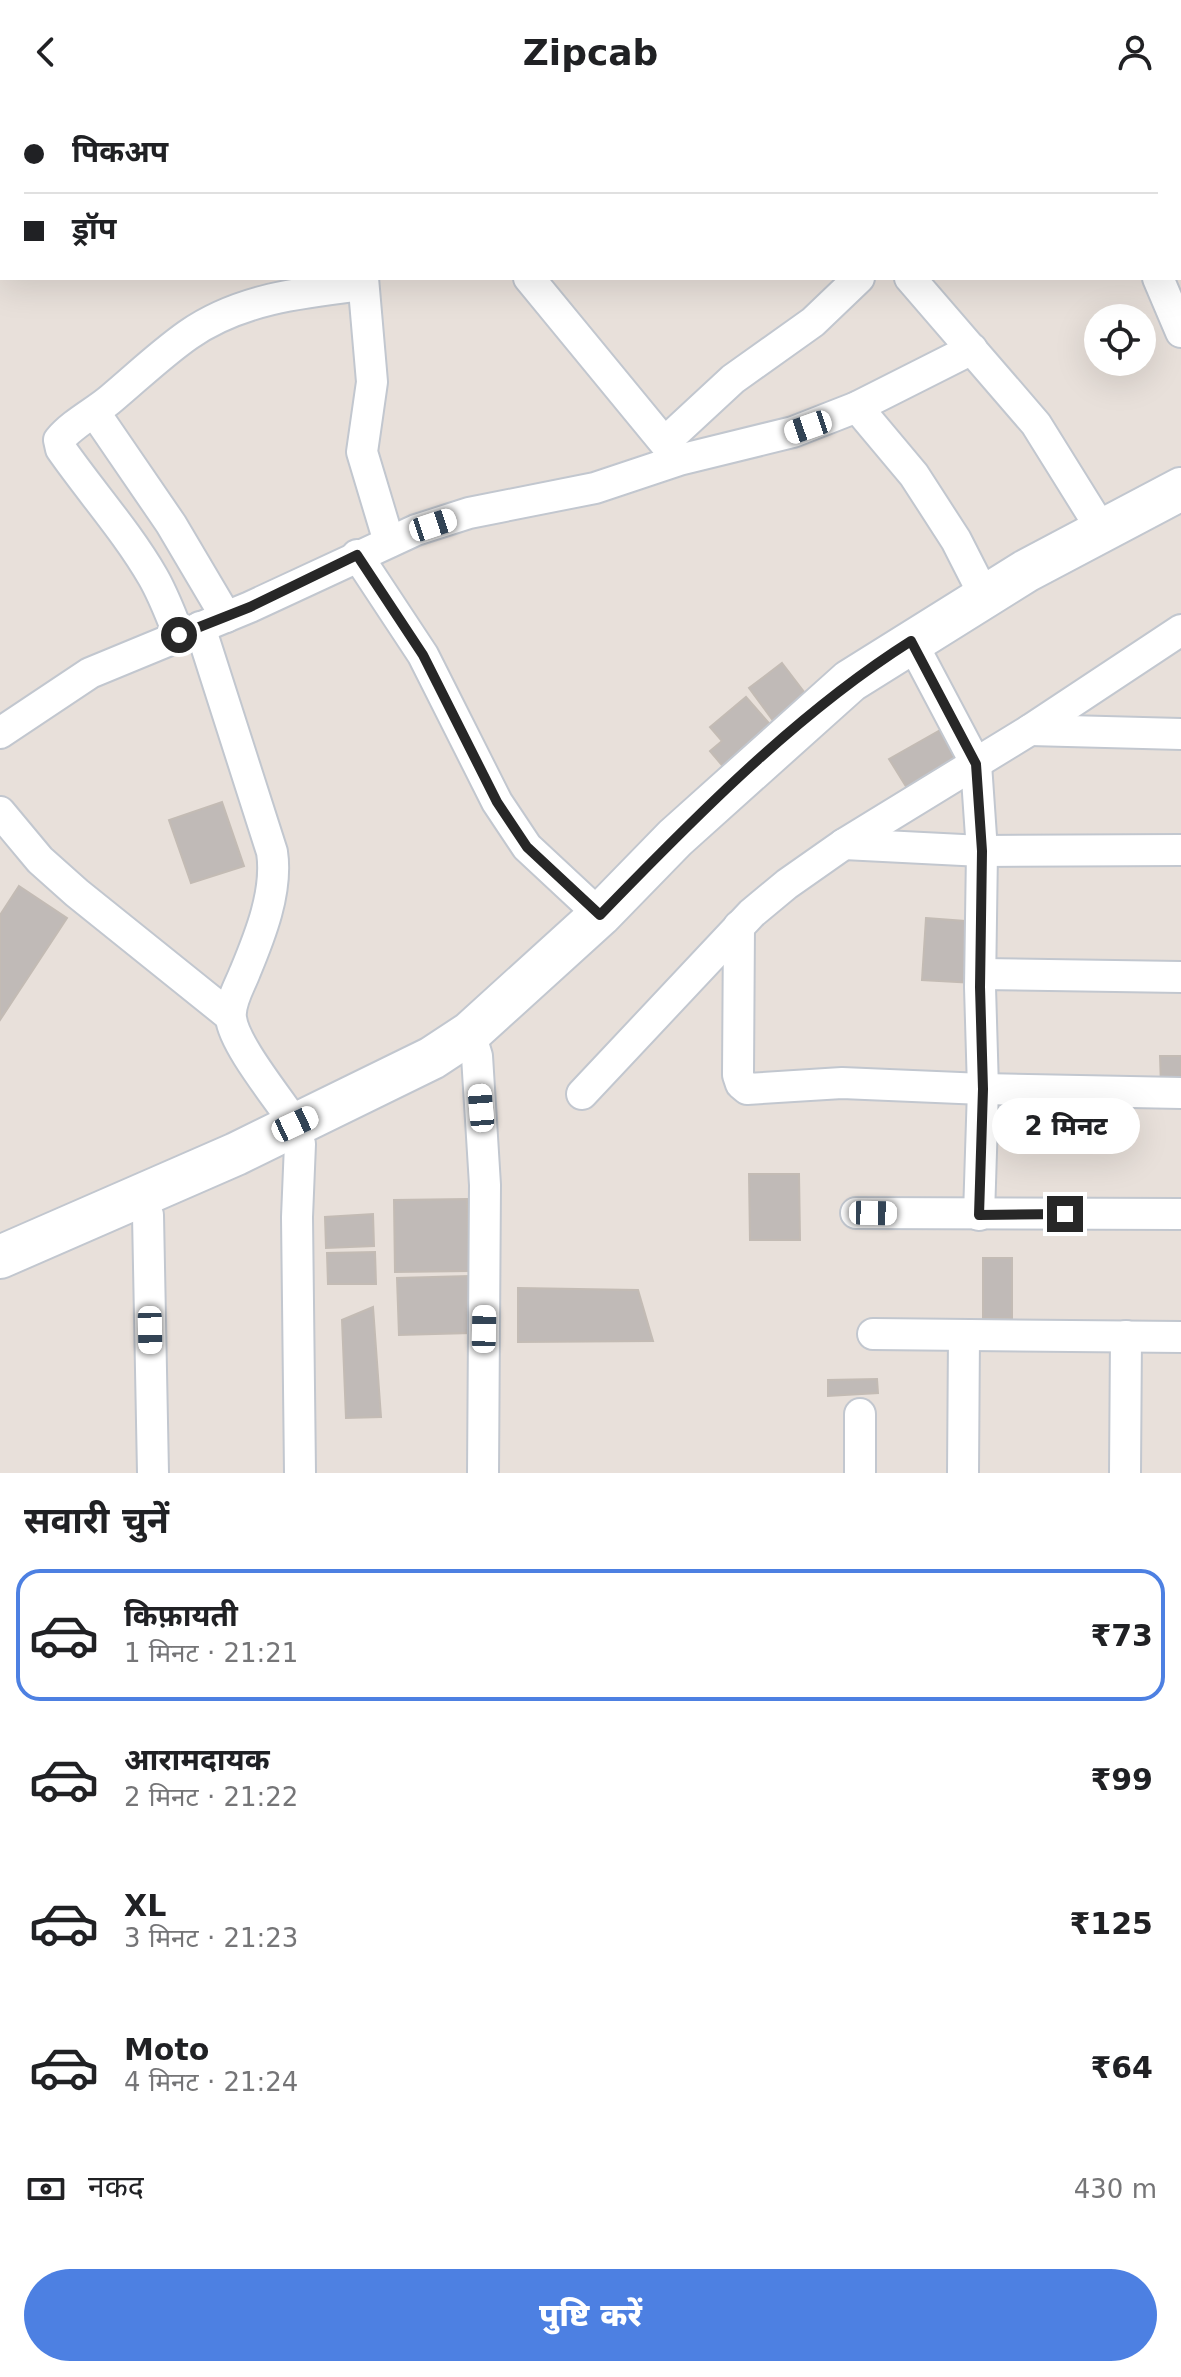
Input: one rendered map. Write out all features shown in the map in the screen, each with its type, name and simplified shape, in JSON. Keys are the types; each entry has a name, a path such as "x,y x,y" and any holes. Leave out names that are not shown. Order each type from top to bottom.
{"street":[{"path":"531,280 672,451"},
{"path":"672,451 733,379 813,322 857,280"},
{"path":"912,280 1036,424 1102,530"},
{"path":"1159,280 1181,332"},
{"path":"202,626 155,580 61,449 59,440 186,336 212,321 248,305 363,282 372,382 362,452 389,542"},
{"path":"0,733 90,673 389,542 449,519 595,488 672,451 793,432 857,407 972,349"},
{"path":"857,407 914,475 956,540 985,597"},
{"path":"95,413 171,524 272,852 275,869 254,949 230,1016 237,1036 298,1134 300,1473"},
{"path":"0,1283 148,1215 474,1044 502,1039 596,953 771,778 840,718 887,683 918,651 985,597 1026,571 1181,489"},
{"path":"483,1473 485,1185 474,1044 675,838 850,681 918,651 1181,515"},
{"path":"357,555 423,655 497,802 527,847 600,915"},
{"path":"582,1094 739,926 787,884 844,844 1030,730 1181,630"},
{"path":"918,651 976,764 982,851 983,1089 979,1215"},
{"path":"1030,730 1181,734"},
{"path":"0,812 40,860 77,893 230,1016"},
{"path":"844,844 982,851 1181,850"},
{"path":"739,926 738,1075 747,1089 842,1083 1181,1093"},
{"path":"981,974 1181,977"},
{"path":"0,1257 271,1138 298,1134"},
{"path":"856,1213 1181,1214"},
{"path":"148,1215 153,1473"},
{"path":"873,1334 1181,1337"},
{"path":"963,1473 964,1335"},
{"path":"1125,1473 1126,1336"},
{"path":"860,1414 860,1473"}],"building":[{"path":"782,663 811,701 777,726 749,688"},
{"path":"746,697 774,729 726,770 710,751 722,741 710,727"},
{"path":"942,729 961,763 910,793 889,759"},
{"path":"222,802 244,866 191,883 169,820"},
{"path":"19,886 67,918 0,1020 0,915"},
{"path":"926,918 978,922 974,983 922,980"},
{"path":"1160,1056 1181,1056 1181,1087 1161,1087"},
{"path":"749,1174 799,1174 800,1240 750,1240"},
{"path":"467,1199 469,1271 395,1272 394,1200"},
{"path":"373,1214 374,1246 326,1248 325,1217"},
{"path":"375,1252 376,1284 328,1284 327,1253"},
{"path":"983,1258 1012,1258 1012,1318 983,1318"},
{"path":"469,1276 471,1333 399,1335 397,1278"},
{"path":"518,1288 638,1290 653,1341 518,1342"},
{"path":"373,1307 381,1417 346,1418 342,1320"},
{"path":"877,1379 878,1393 828,1396 828,1380"}],"route":[{"path":"179,635 250,607 357,555 423,655 497,802 527,847 600,915 675,838 766,755 850,681 911,641 976,764 982,851 980,987 983,1089 979,1215 1065,1214"}]}
